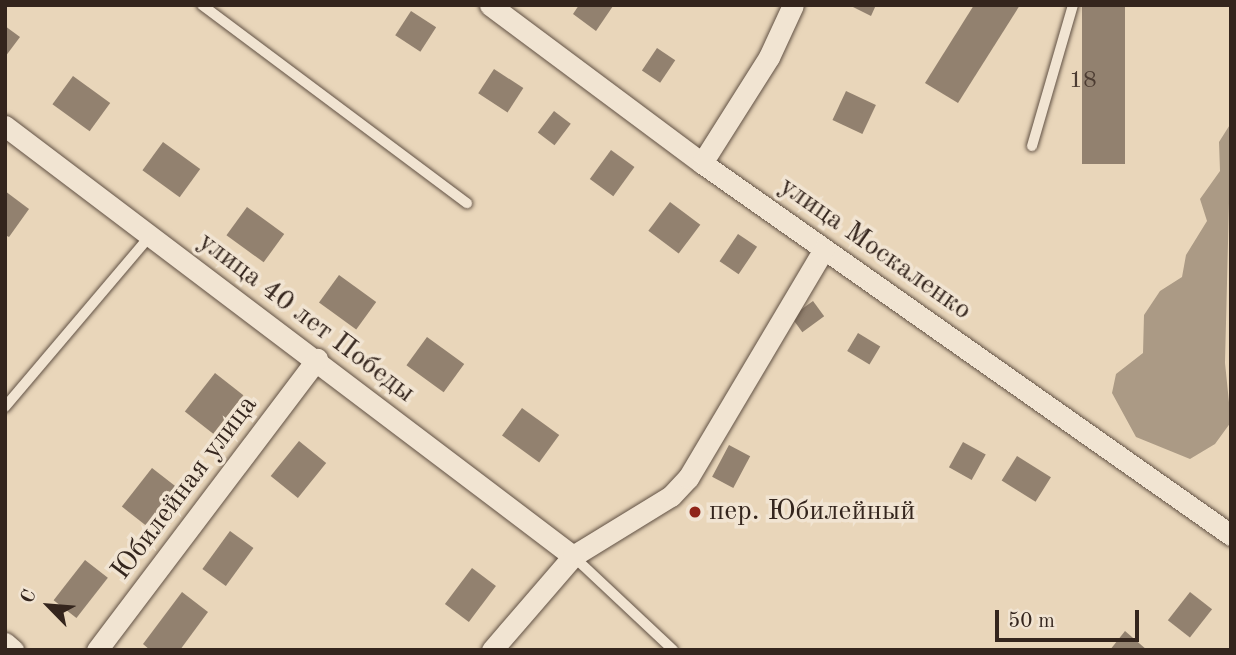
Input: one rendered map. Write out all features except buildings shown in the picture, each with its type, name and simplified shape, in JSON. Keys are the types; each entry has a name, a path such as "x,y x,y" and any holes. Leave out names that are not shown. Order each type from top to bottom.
{"street":[{"name":"улица Москаленко","path":"490,5 702,163 1231,535"},
{"path":"702,163 769,57 793,5"},
{"name":"улица 40 лет Победы","path":"5,126 317,359 573,556"},
{"path":"492,650 573,556 671,496 688,478 824,249"},
{"name":"Юбилейная улица","path":"97,650 317,359"},
{"path":"5,643 13,650"}],"lane":[{"path":"202,5 467,203"},
{"path":"1032,146 1073,5"},
{"path":"5,407 150,236"},
{"path":"573,556 673,650"}],"shaded area":[{"path":"1231,123 1225,363 1231,422 1215,444 1190,459 1136,437 1112,393 1116,374 1143,353 1144,315 1160,291 1182,277 1186,255 1207,221 1200,199 1220,171 1219,142"}],"place":[{"name":"пер. Юбилейный","path":"695,512"}]}
